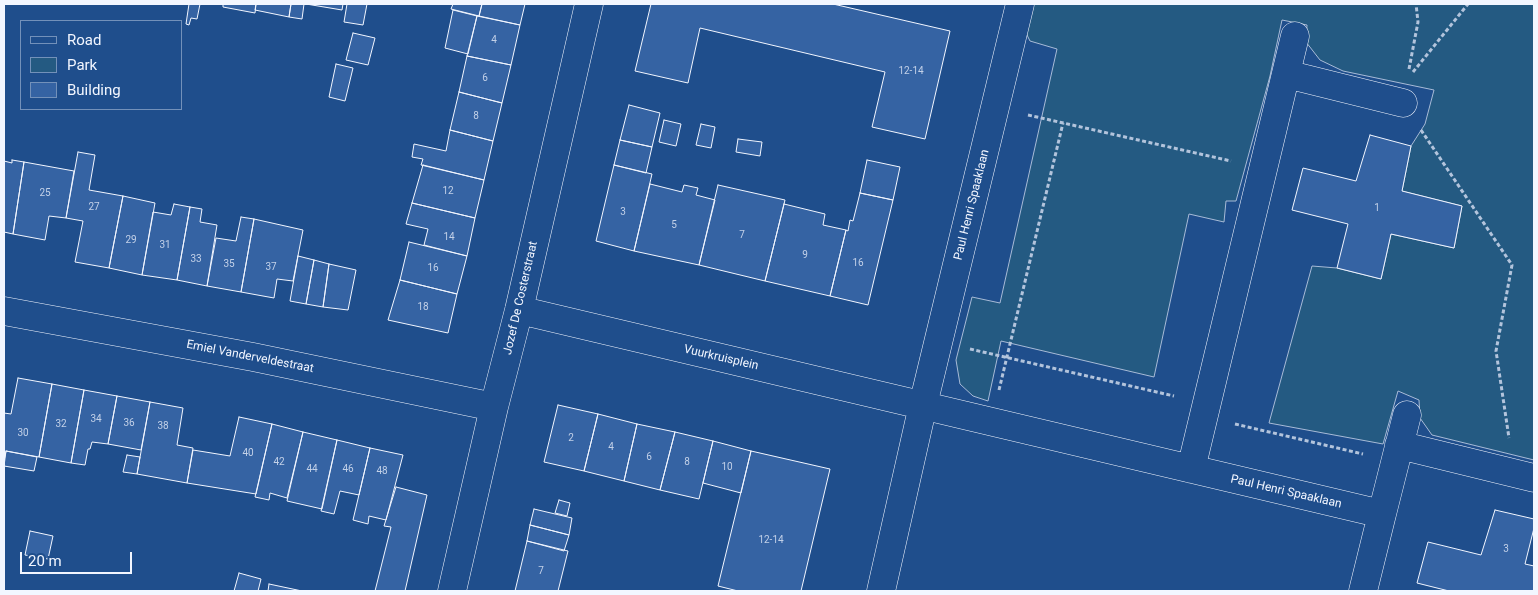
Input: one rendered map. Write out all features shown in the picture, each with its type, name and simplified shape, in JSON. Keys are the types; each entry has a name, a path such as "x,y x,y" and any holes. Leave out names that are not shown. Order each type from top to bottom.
{"street":[{"name":"Jozef De Costerstraat","path":"452,591 589,4"},
{"name":"Paul Henri Spaaklaan","path":"881,591 923,405 1020,4"},
{"path":"1191,470 1296,36"},
{"path":"1286,74 1403,103"},
{"name":"Vuurkruisplein","path":"519,310 923,405"},
{"name":"Emiel Vanderveldestraat","path":"4,311 253,356 494,407"},
{"name":"Paul Henri Spaaklaan","path":"923,405 1382,514"},
{"path":"1362,591 1407,414"},
{"path":"1397,453 1524,476"}],"path":[{"path":"1416,4 1418,22 1408,78 1468,4"},
{"path":"1403,103 1512,265 1496,352 1524,476"},
{"path":"995,108 1264,168"},
{"path":"991,422 1063,123"},
{"path":"938,342 1207,403 1231,423 1397,453"}],"green space":[{"path":"1031,4 1534,4 1534,460 1432,435 1420,418 1419,400 1398,391 1383,444 1269,423 1312,266 1337,268 1381,279 1391,234 1454,248 1462,206 1402,191 1411,146 1425,124 1434,90 1343,71 1320,60 1306,42 1307,25 1282,20 1270,76 1236,201 1226,201 1224,222 1189,214 1154,377 1001,341 988,401 973,396 960,384 956,360 972,297 1000,303 1057,49 1030,41 1025,31"}],"building":[{"path":"189,4 200,4 197,19 191,18 189,25 186,24"},
{"path":"223,4 256,4 255,13 223,7"},
{"path":"256,4 291,4 289,17 255,10"},
{"path":"291,4 304,4 302,19 289,17"},
{"path":"306,4 343,4 342,10"},
{"path":"347,4 367,4 363,25 344,22"},
{"path":"453,4 482,4 479,16 451,9"},
{"path":"482,4 525,4 520,25 479,16"},
{"path":"651,4 833,4 950,31 925,139 872,127 885,72 700,28 688,83 635,71"},
{"path":"453,10 477,16 468,54 445,48"},
{"path":"477,16 520,25 511,65 467,56"},
{"path":"353,33 375,38 368,65 346,60"},
{"path":"467,56 511,65 502,103 459,92"},
{"path":"336,64 353,68 345,101 329,97"},
{"path":"459,92 502,103 493,141 450,130"},
{"path":"629,105 660,113 652,147 620,140"},
{"path":"664,120 681,124 676,146 659,142"},
{"path":"701,124 715,127 711,148 696,145"},
{"path":"450,130 493,141 484,180 421,165 423,159 412,157 414,144 446,151"},
{"path":"1370,135 1411,146 1402,191 1462,206 1454,248 1391,234 1381,279 1337,268 1348,224 1292,210 1303,168 1356,181"},
{"path":"738,139 762,142 760,156 736,152"},
{"path":"620,140 652,147 646,173 614,165"},
{"path":"78,152 95,155 89,190 123,196 109,268 75,262 83,221 66,218"},
{"path":"12,160 24,162 13,234 4,232 4,161 12,163"},
{"path":"867,160 900,167 893,200 860,193"},
{"path":"24,162 74,171 66,218 49,216 45,240 13,234"},
{"path":"423,165 484,180 475,218 412,203"},
{"path":"614,165 652,174 634,251 596,241"},
{"path":"650,184 682,192 684,185 698,188 696,195 715,200 699,265 634,251"},
{"path":"718,185 785,200 765,281 699,265"},
{"path":"860,193 893,200 868,305 830,296 846,230 848,231 850,220 853,221"},
{"path":"123,196 155,203 142,275 109,268"},
{"path":"412,203 475,218 467,256 424,245 428,229 406,224"},
{"path":"174,204 190,207 177,280 142,275 153,212 171,215"},
{"path":"784,204 825,214 823,225 846,230 830,296 765,281"},
{"path":"190,207 202,209 200,222 217,225 207,286 177,280"},
{"path":"241,217 254,219 241,292 207,286 216,238 236,241"},
{"path":"254,219 303,230 293,281 277,279 274,298 241,292"},
{"path":"409,242 467,256 457,294 400,280"},
{"path":"298,256 314,260 306,304 290,301"},
{"path":"314,260 329,264 323,307 306,304"},
{"path":"329,264 356,270 348,310 323,307"},
{"path":"400,280 457,294 448,333 388,320"},
{"path":"18,378 52,384 39,457 6,451 4,461 4,413 11,414"},
{"path":"52,384 84,390 71,463 39,457"},
{"path":"84,390 117,396 108,444 92,442 90,449 88,449 85,465 71,463"},
{"path":"117,396 150,402 141,450 108,444"},
{"path":"150,402 183,408 177,445 193,448 187,483 137,474"},
{"path":"558,405 598,414 584,471 544,462"},
{"path":"598,414 637,424 624,481 584,471"},
{"path":"239,417 272,424 256,494 187,483 193,450 230,456"},
{"path":"272,424 303,432 287,498 270,493 269,500 255,497"},
{"path":"637,424 675,432 660,490 624,481"},
{"path":"303,432 337,440 322,509 287,501"},
{"path":"675,432 713,441 699,499 660,490"},
{"path":"337,440 370,448 359,495 340,491 334,514 321,511"},
{"path":"713,441 751,451 741,493 703,483"},
{"path":"370,448 403,455 386,520 369,516 368,524 353,520"},
{"path":"6,451 37,457 34,471 4,466"},
{"path":"751,451 830,469 801,591 738,591 718,586"},
{"path":"127,455 140,457 137,474 123,472"},
{"path":"396,487 427,495 405,591 375,591 391,527 384,526"},
{"path":"559,500 570,503 567,516 555,513"},
{"path":"534,509 572,518 569,535 530,525"},
{"path":"1495,510 1534,519 1534,528 1525,564 1534,566 1534,591 1449,591 1417,583 1428,542 1481,555"},
{"path":"530,525 569,535 564,551 527,541"},
{"path":"30,531 53,536 48,559 25,555"},
{"path":"527,541 568,551 558,591 515,591"},
{"path":"239,573 261,579 258,591 234,591"},
{"path":"269,584 302,591 268,591"}]}
